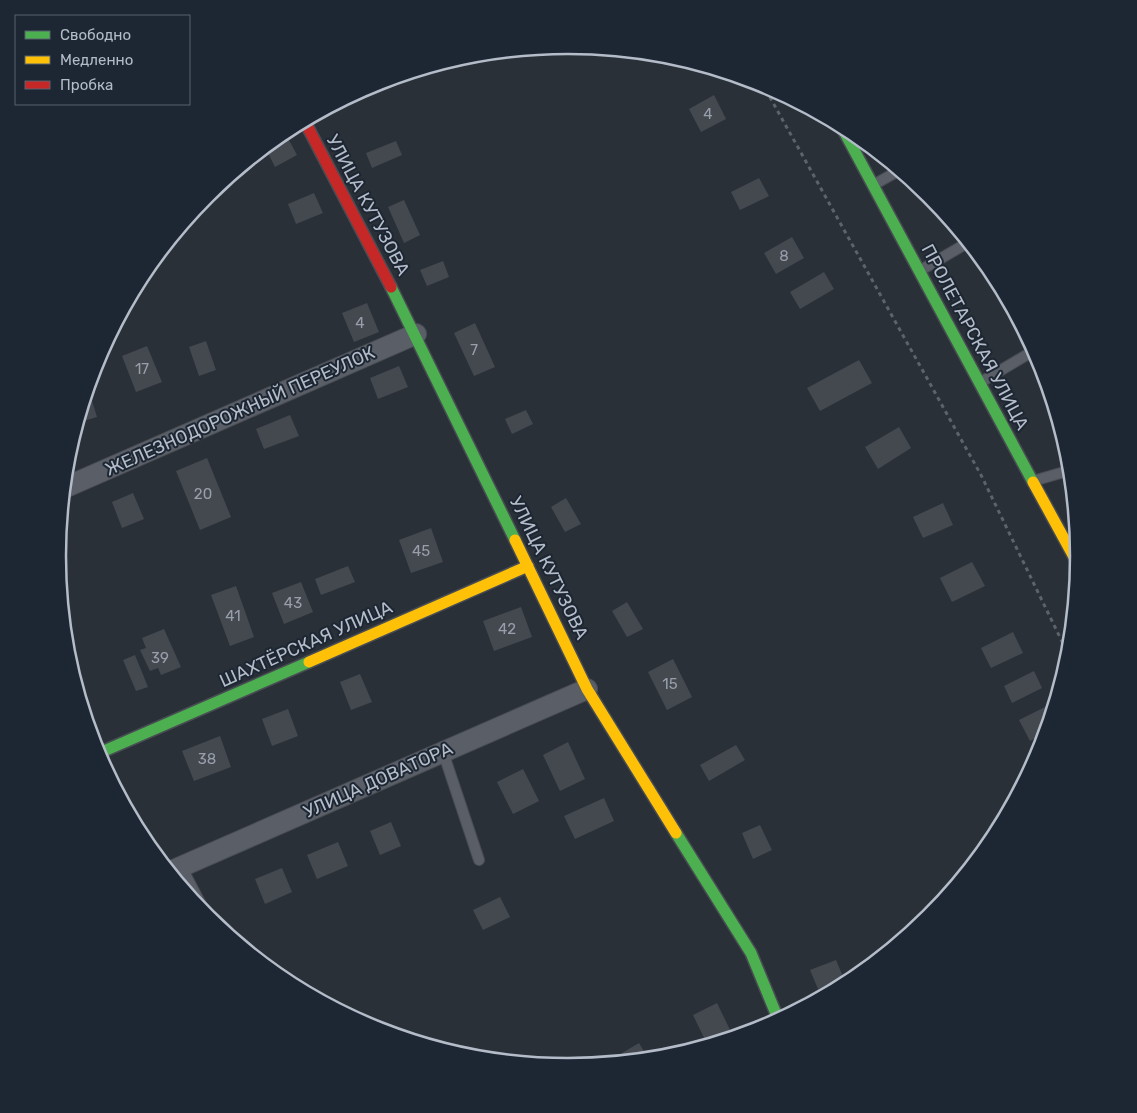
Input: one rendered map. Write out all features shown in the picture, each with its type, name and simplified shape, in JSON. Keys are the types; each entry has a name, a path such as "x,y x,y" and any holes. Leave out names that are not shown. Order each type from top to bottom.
{"street":[{"name":"УЛИЦА КУТУЗОВА","path":"308,127 416,334 587,689 751,953 776,1014"},
{"name":"ПРОЛЕТАРСКАЯ УЛИЦА","path":"848,138 921,270 1032,482 1071,551"},
{"name":"ЖЕЛЕЗНОДОРОЖНЫЙ ПЕРЕУЛОК","path":"71,485 416,334"},
{"name":"ШАХТЁРСКАЯ УЛИЦА","path":"105,751 528,566"},
{"name":"УЛИЦА ДОВАТОРА","path":"175,869 587,689"}],"lane":[{"path":"874,184 893,174"},
{"path":"921,270 963,245"},
{"path":"981,382 1028,354"},
{"path":"1032,482 1064,472"},
{"path":"443,752 479,860"}],"path":[{"path":"769,96 980,475 1064,645"}],"building":[{"path":"714,95 726,119 701,132 689,109"},
{"path":"288,139 297,155 275,167 268,153"},
{"path":"396,141 402,155 372,168 366,153"},
{"path":"759,178 769,196 740,210 731,192"},
{"path":"314,193 323,213 296,224 288,204"},
{"path":"404,200 420,235 404,243 388,207"},
{"path":"792,237 804,258 776,274 764,253"},
{"path":"443,261 449,277 427,286 420,270"},
{"path":"824,272 834,289 800,309 790,292"},
{"path":"367,303 379,332 354,342 342,313"},
{"path":"475,323 495,367 474,376 454,333"},
{"path":"206,341 216,370 199,376 189,347"},
{"path":"147,346 162,382 136,392 122,356"},
{"path":"859,360 872,383 820,411 807,388"},
{"path":"399,366 408,387 378,399 370,378"},
{"path":"91,398 97,417 85,421"},
{"path":"526,410 533,424 512,434 505,419"},
{"path":"290,415 299,436 264,449 256,429"},
{"path":"899,427 911,448 878,469 865,447"},
{"path":"207,458 231,517 200,530 176,471"},
{"path":"133,493 144,519 122,528 112,502"},
{"path":"566,498 581,524 565,532 551,507"},
{"path":"943,503 953,525 923,538 913,517"},
{"path":"431,528 443,562 411,573 399,540"},
{"path":"972,562 985,586 952,602 940,578"},
{"path":"348,566 355,582 321,595 315,579"},
{"path":"301,582 313,612 284,624 272,593"},
{"path":"236,586 254,637 230,646 211,595"},
{"path":"627,602 643,629 627,637 612,611"},
{"path":"521,607 532,637 494,651 483,621"},
{"path":"164,629 181,667 161,675 158,668 150,671 140,650 146,648 142,638"},
{"path":"1013,632 1023,653 991,668 981,648"},
{"path":"135,655 148,687 136,691 123,660"},
{"path":"673,659 692,697 667,710 648,672"},
{"path":"1034,671 1042,688 1012,703 1004,686"},
{"path":"360,674 372,702 351,710 340,682"},
{"path":"1049,705 1038,737 1030,741 1019,720"},
{"path":"288,709 298,736 272,746 262,719"},
{"path":"220,736 231,767 194,781 182,751"},
{"path":"568,742 585,779 560,791 543,755"},
{"path":"736,745 745,760 709,781 700,765"},
{"path":"523,769 539,801 513,814 497,782"},
{"path":"604,798 614,821 575,839 564,816"},
{"path":"391,822 401,846 380,855 370,831"},
{"path":"760,825 772,850 753,859 742,833"},
{"path":"338,842 348,866 317,879 307,855"},
{"path":"282,868 292,892 265,904 255,879"},
{"path":"500,897 510,917 483,930 473,910"},
{"path":"836,960 843,978 818,989 810,970"},
{"path":"717,1003 731,1032 705,1040 693,1015"},
{"path":"639,1043 645,1053 624,1056 622,1053"}],"traffic: fast":[{"path":"847,138 1033,482"},
{"path":"391,287 515,540"},
{"path":"105,751 309,662"},
{"path":"676,833 751,953 776,1014"}],"traffic: slow":[{"path":"1033,482 1071,551"},
{"path":"515,540 587,689 676,833"},
{"path":"309,662 528,566"}],"traffic: jam":[{"path":"308,127 391,287"}]}
